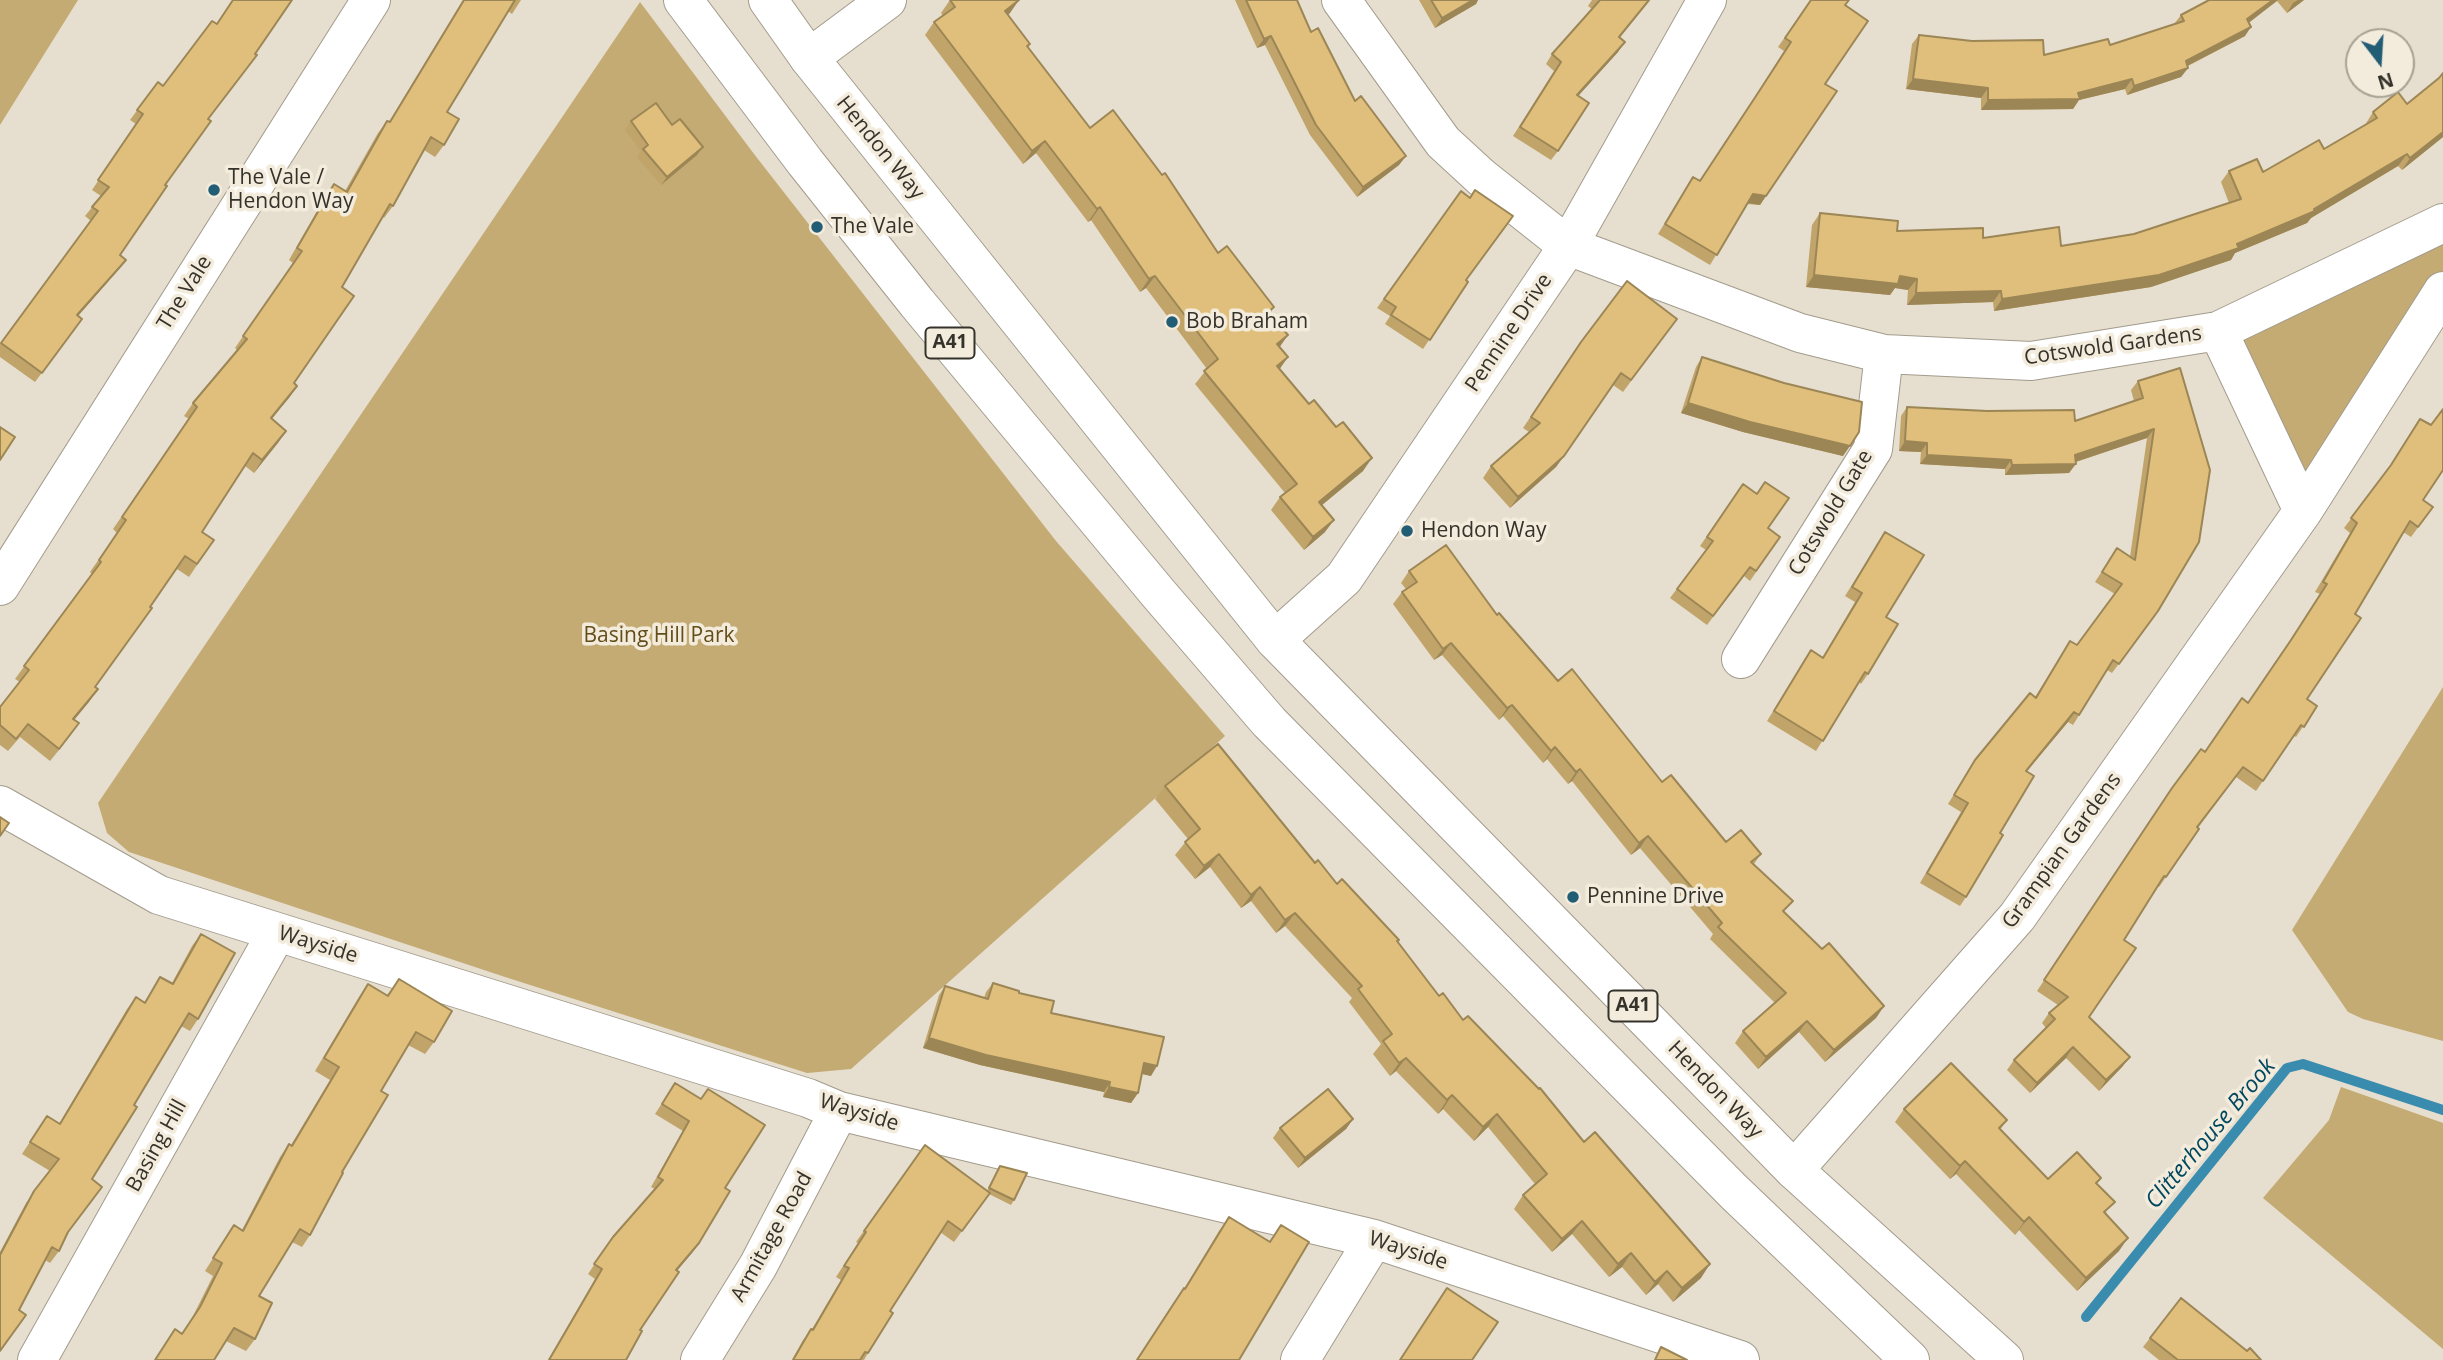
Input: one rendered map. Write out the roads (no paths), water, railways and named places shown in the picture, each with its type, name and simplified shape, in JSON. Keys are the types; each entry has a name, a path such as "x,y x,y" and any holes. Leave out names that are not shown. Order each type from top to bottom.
{"main road":[{"name":"The Vale","path":"0,586 371,0"},
{"name":"A41","path":"683,0 805,162 917,303 1279,732 1569,1027 1905,1358"},
{"name":"Hendon Way","path":"768,0 809,58 1275,640 1794,1170 2004,1360"},
{"path":"809,58 887,0"},
{"name":"Cotswold Gardens","path":"1341,0 1443,142 1481,177 1568,246 1800,333 1885,354 2031,361 2218,331 2443,223"},
{"name":"Pennine Drive","path":"1229,676 1275,640 1344,578 1568,246 1707,0"},
{"name":"Grampian Gardens","path":"1794,1170 2017,917 2303,511 2443,291"},
{"path":"2218,331 2303,511"},
{"name":"Cotswold Gate","path":"1741,659 1872,449 1885,354"},
{"name":"Wayside","path":"0,805 159,895 808,1097 839,1111 1374,1239 1740,1360"},
{"name":"Basing Hill","path":"37,1360 277,932"},
{"name":"Armitage Road","path":"701,1360 758,1266 839,1111"},
{"path":"1300,1360 1374,1239"}],"waterway":[{"name":"Clitterhouse Brook","path":"2086,1317 2287,1068 2303,1064 2443,1110"}],"place":[{"name":"The Vale / Hendon Way","path":"214,190"},
{"name":"The Vale","path":"817,227"},
{"name":"Bob Braham","path":"1172,322"},
{"name":"Hendon Way","path":"1407,531"},
{"name":"Pennine Drive","path":"1573,897"}],"park label":[{"name":"Basing Hill Park","path":"659,636"}]}
